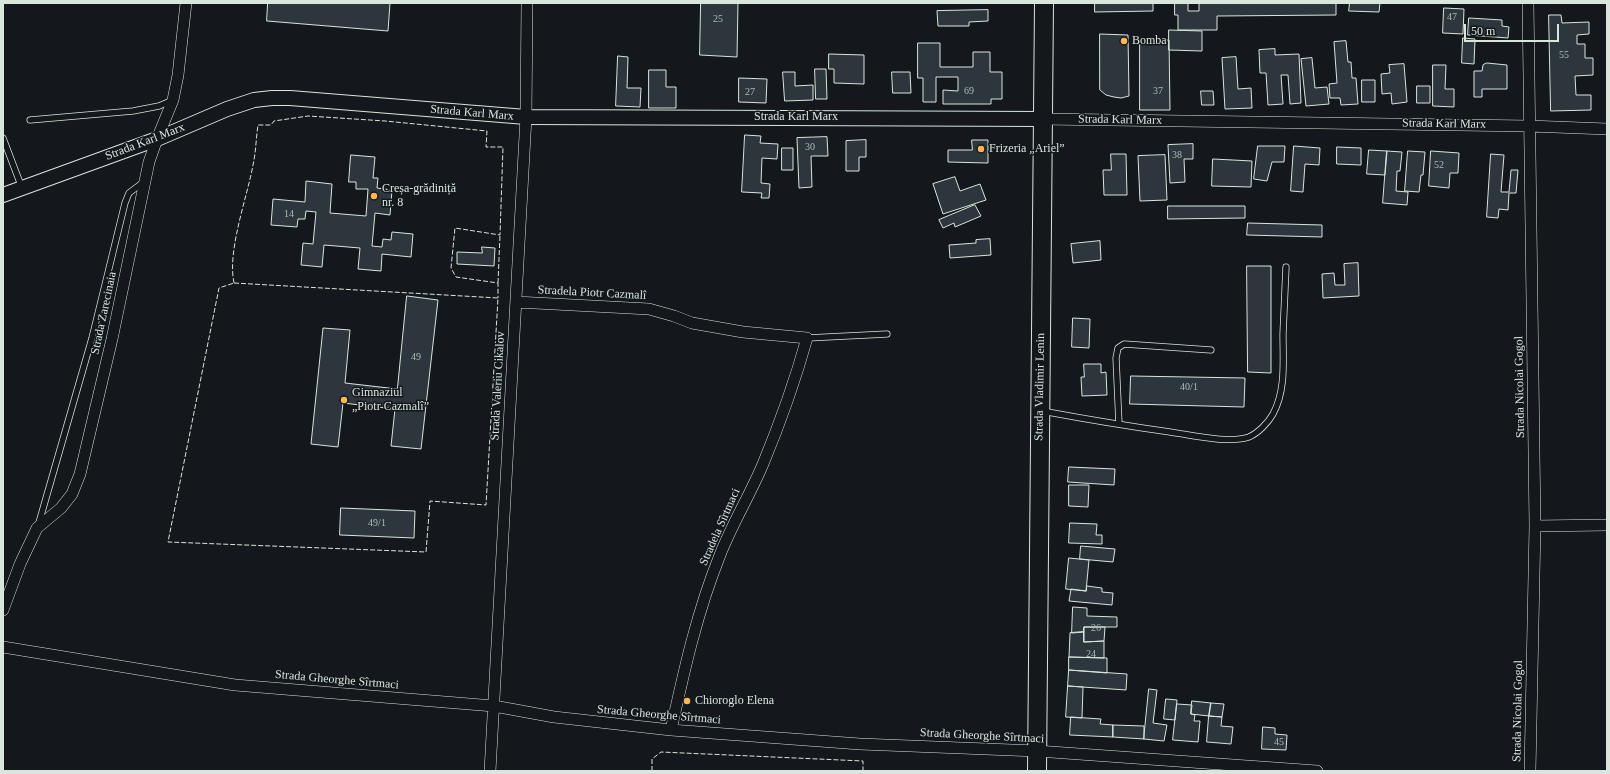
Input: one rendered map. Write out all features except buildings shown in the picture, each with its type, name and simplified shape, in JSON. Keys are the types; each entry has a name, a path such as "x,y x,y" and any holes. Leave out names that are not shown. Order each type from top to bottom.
{"main road":[{"name":"Strada Vladimir Lenin","path":"1037,771 1044,3"}],"street":[{"name":"Strada Zarecinaia","path":"3,610 20,564 37,528 61,508 72,494 80,474 112,339 156,139 173,100 178,75 186,3"},
{"name":"Strada Valeriu Cikalov","path":"490,771 526,117 527,3"},
{"name":"Strada Nicolai Gogol","path":"1528,3 1535,526 1530,771"},
{"name":"Strada Karl Marx","path":"3,195 156,139 227,109 254,100 272,98 290,98 526,117 1043,119 1529,126 1607,130"},
{"name":"Stradela Piotr Cazmalî","path":"516,302 649,309 692,323 743,332 807,338"},
{"name":"Stradela Sîrtmaci","path":"671,730 685,662 708,587 721,553 763,465 794,383 807,338"},
{"path":"1535,526 1607,525"},
{"name":"Strada Gheorghe Sîrtmaci","path":"3,647 235,685 494,706 554,717 671,730 860,744 1037,751 1317,771"}],"lane":[{"path":"30,120 133,111 159,106 173,100"},
{"path":"3,138 22,188"},
{"path":"37,528 92,338 125,203 130,193 146,180"},
{"path":"1040,410 1119,424 1233,440 1250,436 1264,426 1272,414 1278,400 1283,377 1286,268"},
{"path":"807,338 887,334"},
{"path":"1119,424 1116,358 1118,348 1124,344 1211,350"}],"fence":[{"path":"234,283 233,256 235,240 254,160 258,125 271,125 274,121 308,116 385,121 487,131 486,147 503,147 500,235 455,228 451,268 456,277 498,283 498,298"},
{"path":"498,283 500,235"},
{"path":"234,283 498,298 486,505 430,501 426,552 168,542 219,288 234,283"},
{"path":"652,771 652,759 661,752 863,761 863,771"}],"place":[{"name":"Bomba","path":"1124,41"},
{"name":"Frizeria „Ariel”","path":"981,149"},
{"name":"Creșa-grădiniță nr. 8","path":"374,196"},
{"name":"Gimnaziul „Piotr Cazmalî”","path":"344,400"},
{"name":"Chioroglo Elena","path":"687,701"}]}
